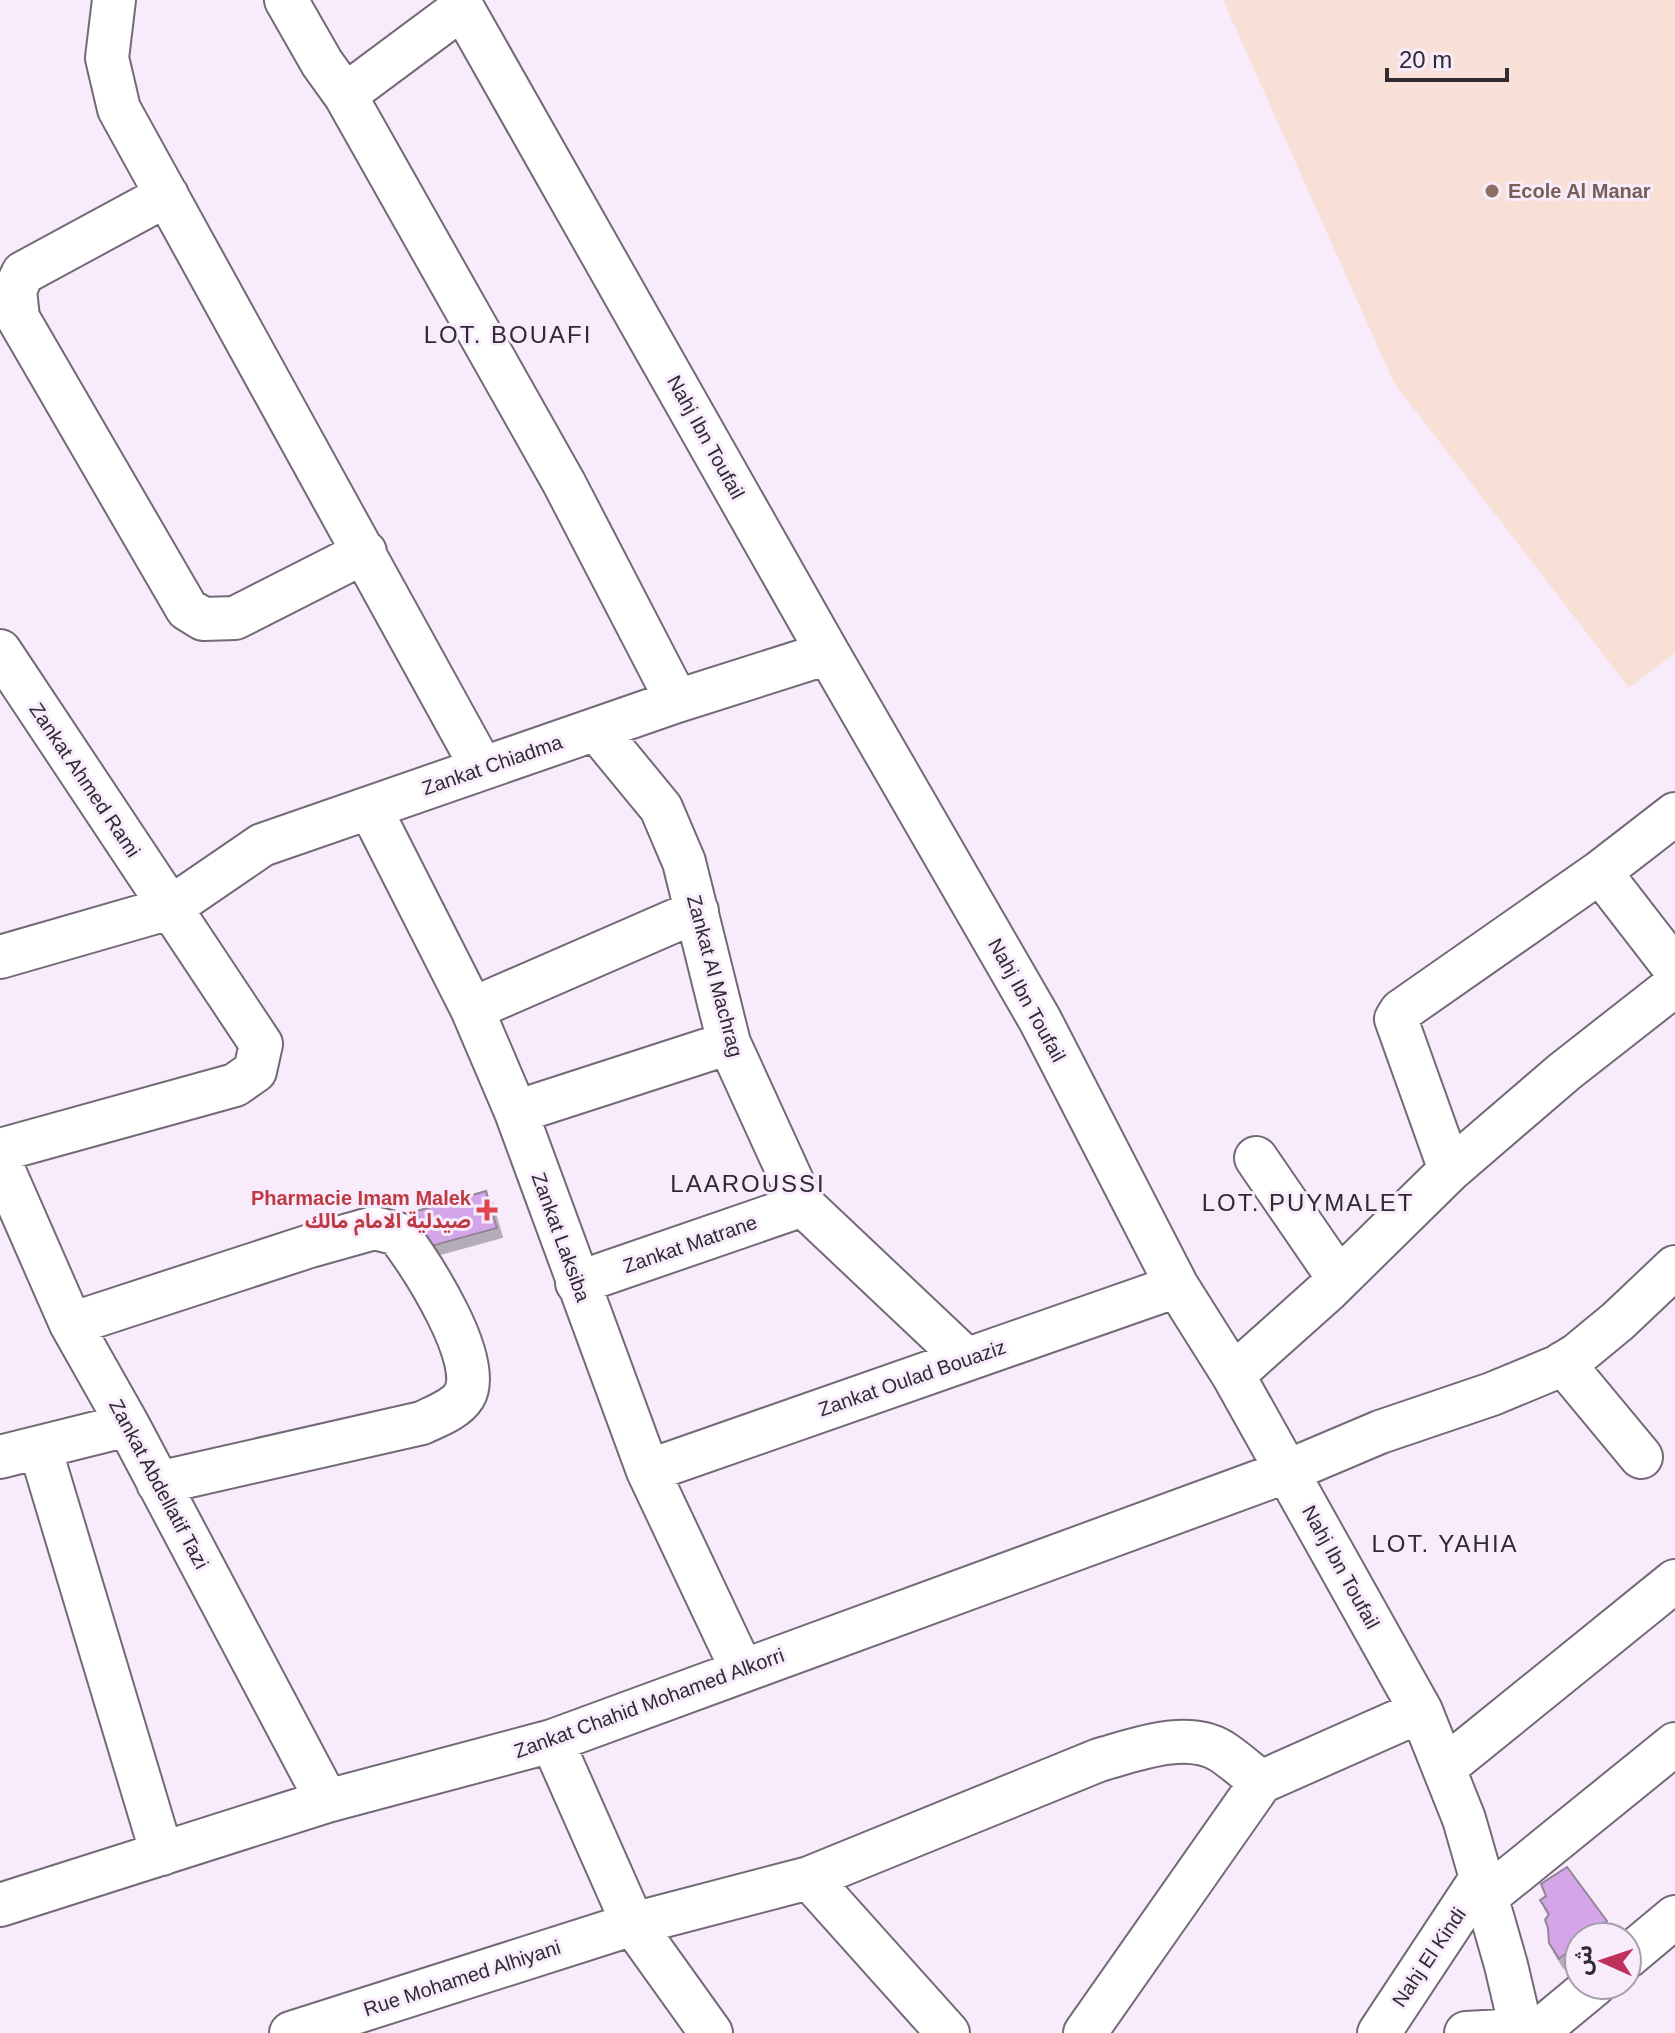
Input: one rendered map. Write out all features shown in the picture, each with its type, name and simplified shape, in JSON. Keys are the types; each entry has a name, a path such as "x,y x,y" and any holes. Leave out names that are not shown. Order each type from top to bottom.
{"street":[{"path":"114,0 107,58 119,109 482,768"},
{"path":"286,0 322,63 345,95 564,483 677,701"},
{"path":"345,95 460,4"},
{"name":"Nahj Ibn Toufail","path":"460,4 1040,1020 1177,1286 1233,1375 1421,1711 1464,1819 1482,1889 1527,2032"},
{"path":"167,195 23,273 15,290 18,318 187,609 203,619 235,618 365,552"},
{"name":"Zankat Ahmed Rami","path":"0,651 261,1044 255,1071 235,1085 0,1150"},
{"name":"Zankat Chiadma","path":"0,957 170,908 262,845 677,701 828,653"},
{"name":"Zankat Al Machrag","path":"596,729 661,808 684,862 729,1043 803,1205 966,1359"},
{"name":"Zankat Laksiba","path":"370,808 472,1009 516,1112 648,1471 742,1670"},
{"path":"1450,1170 1396,1019 1401,1011 1600,872 1675,814"},
{"path":"1600,872 1675,969"},
{"path":"472,1009 697,911"},
{"path":"1233,1375 1339,1279 1450,1170 1564,1072 1675,985"},
{"path":"516,1112 729,1043"},
{"path":"1256,1158 1339,1279"},
{"name":"Zankat Abdellatif Tazi","path":"0,1162 71,1324 128,1425 327,1801"},
{"name":"Zankat Matrane","path":"577,1283 803,1205"},
{"path":"71,1324 374,1228 398,1234 438,1293 467,1363 466,1394 457,1405 422,1423 158,1483"},
{"name":"Zankat Chahid Mohamed Alkorri","path":"0,1905 327,1801 552,1741 1288,1471 1380,1432 1528,1381 1563,1363 1618,1321 1675,1267"},
{"name":"Zankat Oulad Bouaziz","path":"648,1471 1177,1286"},
{"path":"1563,1363 1641,1457"},
{"path":"128,1425 20,1453 162,1854"},
{"path":"1444,1768 1675,1581"},
{"path":"1085,2033 1261,1782 1421,1711"},
{"path":"552,1741 633,1924 711,2033"},
{"name":"Rue Mohamed Alhiyani","path":"291,2033 633,1924 809,1878 1099,1760 1147,1747 1190,1742 1219,1749 1261,1782"},
{"name":"Nahj El Kindi","path":"1379,2033 1482,1889 1675,1744"},
{"path":"809,1878 948,2033"},
{"path":"1643,1944 1675,1917"},
{"path":"1466,2033 1527,2032 1571,2001"}],"shaded area":[{"name":"Ecole Al Manar","path":"1223,0 1675,0 1675,653 1629,688 1394,383"}],"building":[{"path":"486,1191 497,1228 428,1247 417,1211"},
{"path":"1567,1867 1607,1921 1563,1921 1563,1956 1559,1959 1549,1943 1545,1920 1549,1914 1540,1900 1546,1896 1541,1884"}],"place":[{"name":"Ecole Al Manar","path":"1492,191"},
{"name":"Pharmacie Imam Malek صيدلية الامام مالك","path":"487,1210"}],"district":[{"name":"LOT. BOUAFI","path":"508,334"},
{"name":"LAAROUSSI","path":"748,1183"},
{"name":"LOT. PUYMALET","path":"1308,1202"},
{"name":"LOT. YAHIA","path":"1445,1543"}]}
